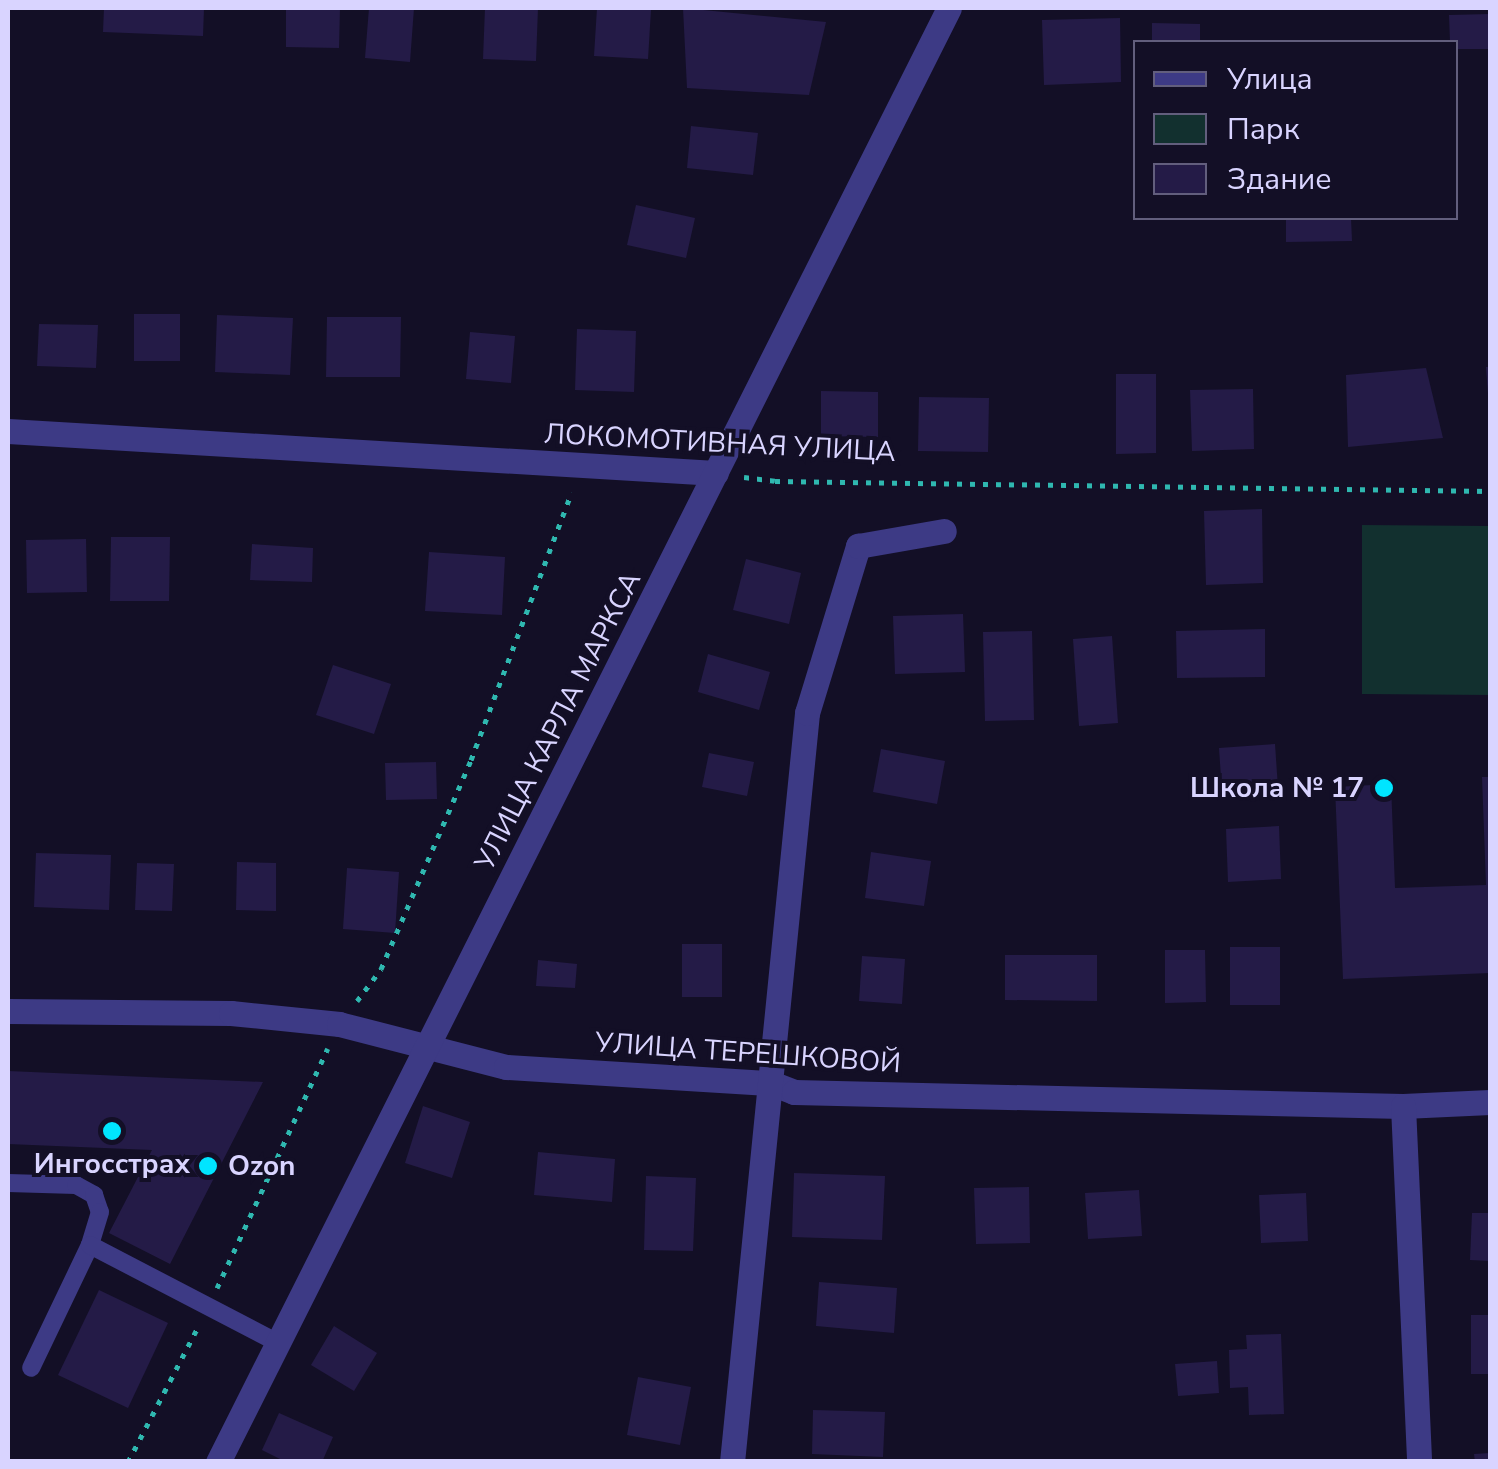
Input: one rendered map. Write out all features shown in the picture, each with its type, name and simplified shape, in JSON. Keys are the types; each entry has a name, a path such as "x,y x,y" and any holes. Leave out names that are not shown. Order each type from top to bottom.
{"street":[{"name":"УЛИЦА КАРЛА МАРКСА","path":"218,1462 949,8"},
{"name":"ЛОКОМОТИВНАЯ УЛИЦА","path":"8,431 716,473"},
{"path":"732,1462 806,713 858,546 944,530"},
{"name":"УЛИЦА ТЕРЕШКОВОЙ","path":"8,1011 231,1013 339,1024 506,1067 771,1083 794,1092 1402,1106 1490,1102"},
{"path":"1402,1106 1420,1462"}],"lane":[{"path":"8,1182 76,1185 94,1195 100,1212 90,1245 31,1368"},
{"path":"90,1245 278,1343"}],"path":[{"path":"128,1462 208,1306 339,1024 381,969 471,760 582,466"},
{"name":"ЛОКОМОТИВНАЯ УЛИЦА","path":"716,473 775,482 1490,491"}],"green space":[{"path":"1362,525 1490,526 1490,695 1362,694"}],"building":[{"path":"104,8 204,8 203,36 103,32"},
{"path":"286,8 340,8 339,48 286,47"},
{"path":"369,8 414,8 410,62 365,58"},
{"path":"485,8 538,8 536,61 483,59"},
{"path":"597,8 651,10 648,59 594,56"},
{"path":"683,8 826,22 809,95 687,88"},
{"path":"1490,14 1490,49 1458,49 1458,40 1450,40 1449,15"},
{"path":"1120,18 1121,82 1044,85 1042,20"},
{"path":"1152,23 1200,24 1200,40 1152,40"},
{"path":"691,126 758,133 753,175 687,168"},
{"path":"636,205 695,218 686,258 627,245"},
{"path":"1286,220 1351,220 1352,241 1286,242"},
{"path":"134,314 180,314 180,361 134,361"},
{"path":"217,315 293,318 290,375 215,372"},
{"path":"327,317 401,317 400,377 326,377"},
{"path":"39,324 98,325 96,368 37,366"},
{"path":"577,329 636,331 634,392 575,390"},
{"path":"470,332 515,336 511,383 466,379"},
{"path":"1486,367 1490,367 1490,394 1488,394"},
{"path":"1426,368 1443,438 1348,447 1346,375"},
{"path":"1116,374 1156,374 1156,453 1116,454"},
{"path":"1253,389 1254,449 1192,451 1190,390"},
{"path":"821,391 878,392 878,437 821,436"},
{"path":"919,397 989,398 988,452 918,451"},
{"path":"1262,509 1263,583 1206,585 1204,511"},
{"path":"111,537 170,537 169,601 110,601"},
{"path":"86,539 87,592 27,593 26,540"},
{"path":"252,544 313,548 312,582 250,580"},
{"path":"429,552 505,557 502,615 425,611"},
{"path":"746,559 801,573 789,624 733,610"},
{"path":"963,614 965,672 895,674 893,616"},
{"path":"1265,629 1265,677 1177,678 1176,631"},
{"path":"1032,631 1034,720 985,721 983,632"},
{"path":"1112,636 1118,723 1079,726 1073,639"},
{"path":"708,654 770,672 759,710 698,692"},
{"path":"333,665 391,684 374,734 316,715"},
{"path":"1275,744 1278,788 1222,792 1219,748"},
{"path":"881,749 945,761 937,804 873,792"},
{"path":"709,753 754,762 747,796 702,787"},
{"path":"436,762 437,799 386,800 385,763"},
{"path":"1482,777 1490,777 1490,973 1343,979 1335,787 1391,784 1395,888 1486,885"},
{"path":"1279,826 1281,879 1228,882 1226,829"},
{"path":"871,852 931,861 924,906 865,898"},
{"path":"36,853 111,855 109,910 34,907"},
{"path":"237,862 276,863 276,911 236,910"},
{"path":"137,863 174,864 172,911 135,910"},
{"path":"347,868 399,872 395,933 343,929"},
{"path":"682,944 722,944 722,997 682,997"},
{"path":"1230,947 1280,947 1280,1005 1230,1005"},
{"path":"1165,950 1205,950 1206,1002 1165,1003"},
{"path":"1005,955 1097,955 1097,1001 1005,1000"},
{"path":"862,956 905,959 902,1004 859,1001"},
{"path":"538,960 577,964 575,988 536,986"},
{"path":"8,1071 263,1082 170,1264 109,1233 152,1150 8,1144"},
{"path":"423,1106 470,1122 452,1178 405,1163"},
{"path":"538,1152 615,1159 612,1202 534,1195"},
{"path":"794,1173 885,1176 882,1240 792,1237"},
{"path":"646,1176 696,1178 693,1251 644,1250"},
{"path":"1029,1187 1030,1243 976,1244 974,1188"},
{"path":"1139,1190 1142,1236 1088,1239 1085,1193"},
{"path":"1306,1193 1308,1241 1261,1243 1259,1195"},
{"path":"1472,1213 1490,1213 1490,1261 1470,1260"},
{"path":"819,1282 897,1288 894,1333 816,1326"},
{"path":"99,1290 168,1323 128,1408 58,1375"},
{"path":"1471,1315 1490,1315 1490,1374 1471,1374"},
{"path":"334,1326 377,1353 354,1391 311,1365"},
{"path":"1281,1334 1284,1414 1249,1415 1248,1387 1230,1388 1229,1350 1247,1349 1246,1335"},
{"path":"1217,1361 1219,1393 1178,1396 1175,1364"},
{"path":"638,1377 691,1387 680,1445 627,1435"},
{"path":"813,1410 885,1412 883,1457 812,1454"},
{"path":"279,1413 333,1437 322,1462 286,1462 262,1450"},
{"path":"1490,1453 1490,1462 1475,1462 1474,1454"}],"place":[{"name":"Школа № 17","path":"1384,788"},
{"name":"Ингосстрах","path":"112,1131"},
{"name":"Ozon","path":"208,1166"}]}
